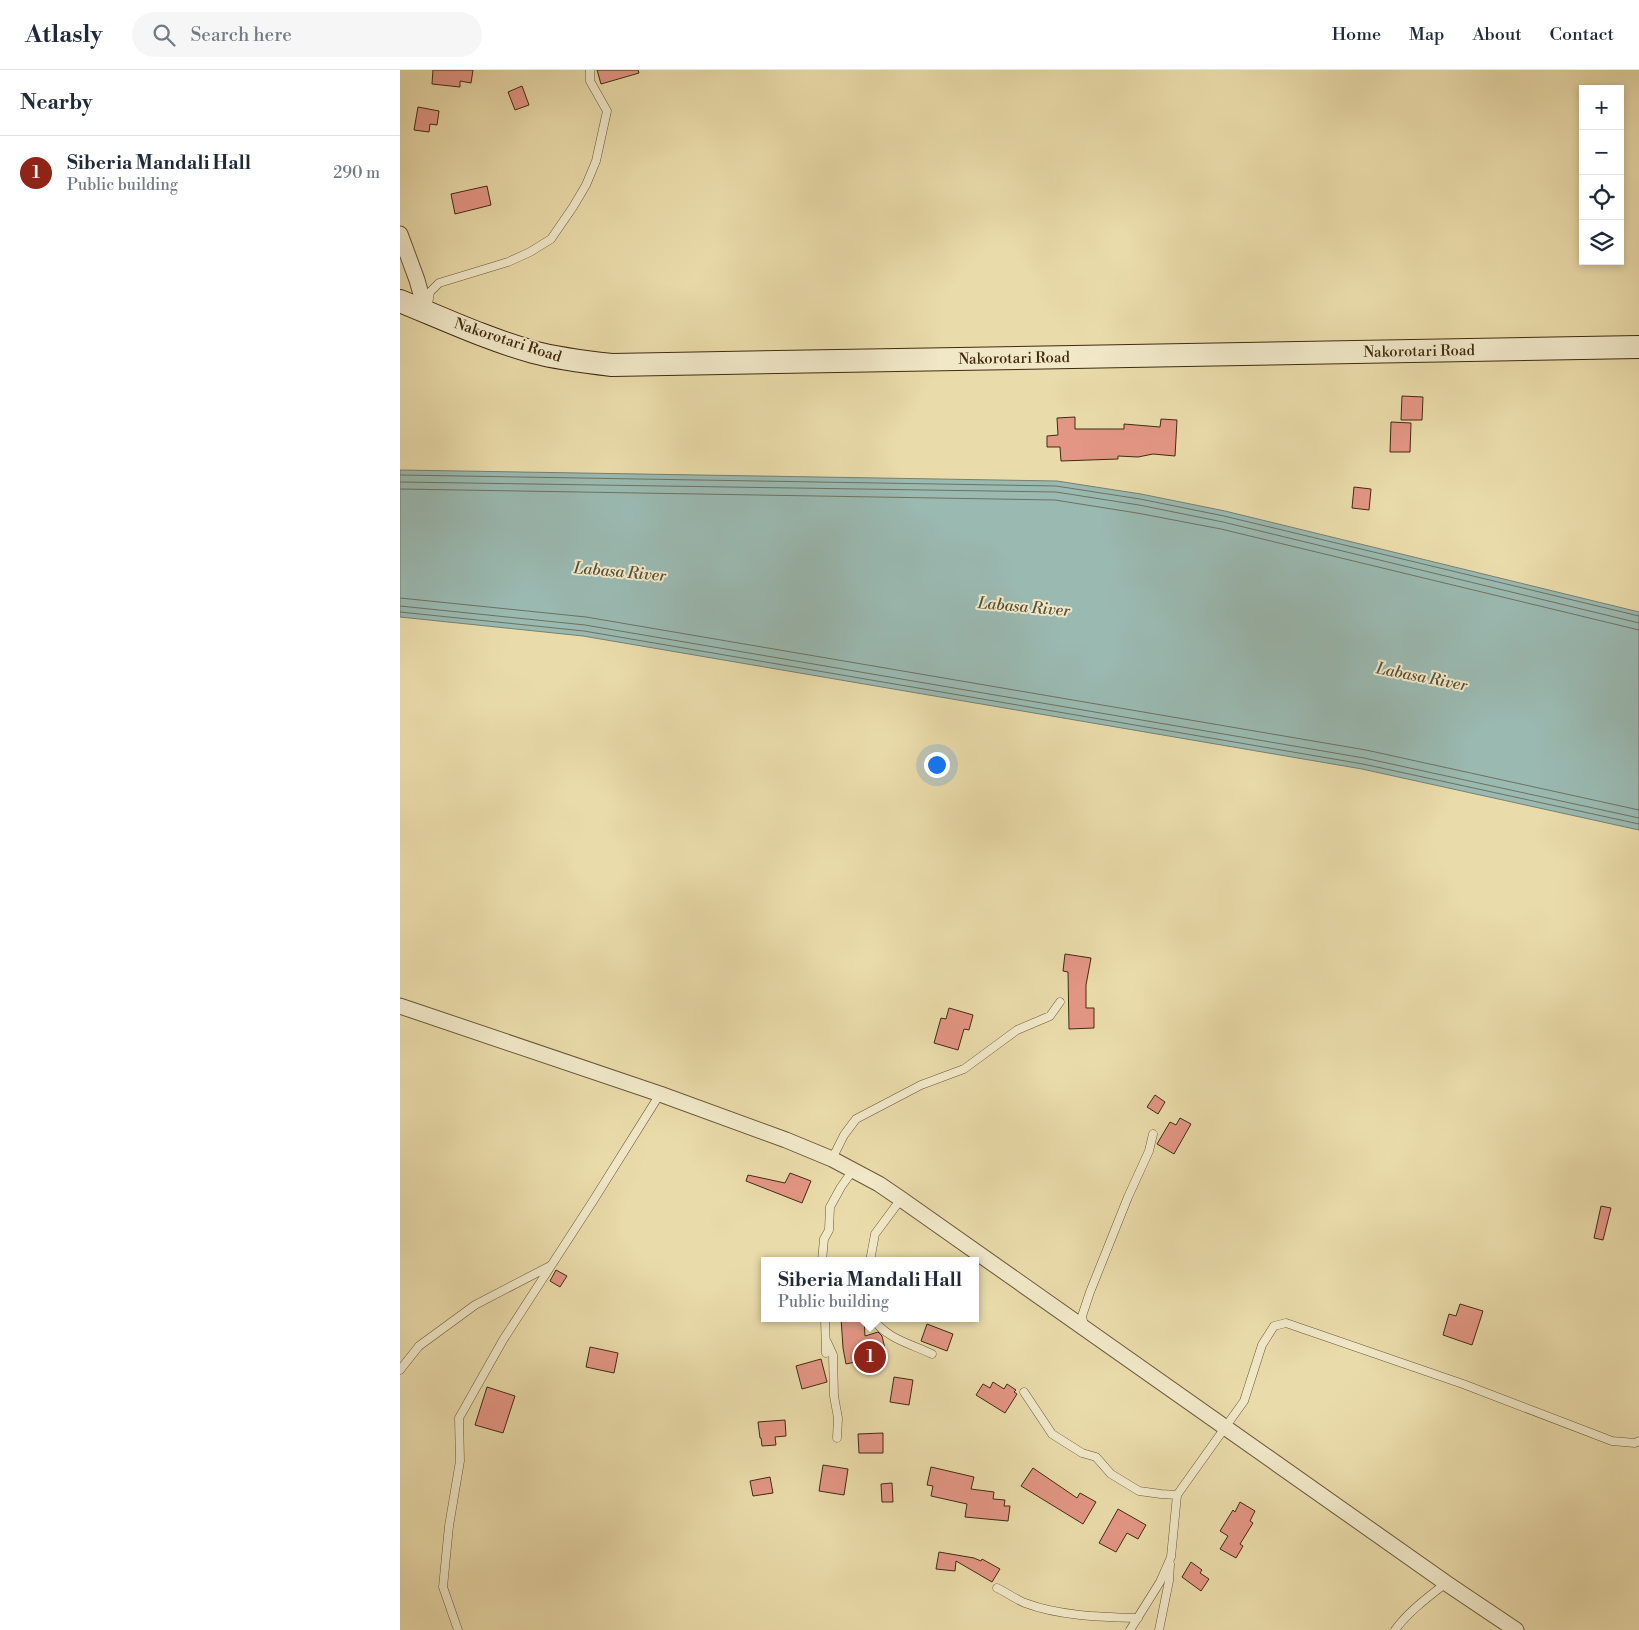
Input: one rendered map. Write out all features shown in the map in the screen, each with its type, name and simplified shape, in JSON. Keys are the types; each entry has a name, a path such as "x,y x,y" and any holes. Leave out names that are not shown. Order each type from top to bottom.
{"street":[{"path":"400,234 417,280 426,312"},
{"name":"Nakorotari Road","path":"400,301 474,332 534,352 576,361 612,365 1639,347"},
{"path":"400,1006 660,1094 777,1136 853,1170 901,1199 1446,1583 1516,1630"}],"lane":[{"path":"426,312 430,292 439,283 508,262 530,252 551,239 573,207 586,185 596,161 607,111 590,81 590,70"},
{"path":"832,1159 844,1135 856,1119 921,1085 964,1069 1016,1030 1050,1016 1060,1002"},
{"path":"458,1630 442,1587 449,1526 460,1462 459,1418 503,1340 660,1094"},
{"path":"1084,1328 1082,1316 1090,1292 1128,1196 1149,1151 1153,1134"},
{"path":"822,1257 824,1239 829,1230 830,1207 853,1170"},
{"path":"871,1257 875,1234 901,1199"},
{"path":"400,1370 419,1346 475,1305 551,1265"},
{"path":"825,1322 826,1352"},
{"path":"876,1322 900,1340 932,1354"},
{"path":"1159,1630 1169,1581 1176,1495 1224,1426 1244,1401 1262,1345 1274,1326 1286,1323 1463,1384 1612,1441 1635,1443 1639,1441"},
{"path":"827,1342 833,1355 834,1396 838,1418 837,1438"},
{"path":"1024,1392 1052,1434 1082,1453 1096,1457 1111,1474 1139,1491 1176,1495"},
{"path":"1130,1630 1160,1582 1171,1557"},
{"path":"1395,1630 1418,1606 1446,1583"},
{"path":"997,1588 1024,1602 1062,1612 1138,1618"}],"water":[{"name":"Labasa River","path":"400,470 1057,481 1141,494 1225,511 1639,612 1639,830 1362,769 583,636 400,617"}],"building":[{"path":"433,70 473,70 471,83 460,81 460,87 432,84"},
{"path":"597,70 638,70 639,73 601,84"},
{"path":"522,86 529,105 515,110 508,92"},
{"path":"418,107 439,111 437,125 430,124 429,132 414,130"},
{"path":"487,186 491,205 455,214 451,194"},
{"path":"1402,396 1423,397 1422,420 1401,420"},
{"path":"1075,417 1075,429 1124,429 1124,424 1160,427 1161,419 1177,420 1175,456 1153,454 1138,457 1118,456 1118,459 1061,461 1060,447 1047,447 1047,436 1058,435 1057,418"},
{"path":"1391,422 1411,423 1410,452 1390,452"},
{"path":"1354,487 1371,489 1369,510 1352,508"},
{"path":"1065,954 1091,958 1086,985 1086,1008 1094,1008 1094,1028 1069,1029 1068,972 1063,971"},
{"path":"949,1008 973,1015 969,1030 964,1029 958,1050 934,1043 941,1018 946,1019"},
{"path":"1155,1095 1165,1102 1158,1114 1147,1107"},
{"path":"1180,1118 1191,1124 1174,1154 1157,1144 1170,1122 1176,1125"},
{"path":"790,1173 811,1181 802,1203 746,1181 748,1175 785,1183"},
{"path":"1601,1206 1611,1208 1603,1240 1594,1238"},
{"path":"556,1270 567,1276 560,1287 550,1281"},
{"path":"1460,1304 1483,1311 1472,1345 1443,1335 1449,1314 1456,1316"},
{"path":"841,1322 864,1322 865,1336 878,1332 882,1336 887,1357 861,1363 860,1361 846,1364"},
{"path":"927,1324 953,1334 947,1351 921,1341"},
{"path":"590,1347 618,1353 614,1373 586,1367"},
{"path":"821,1359 827,1382 802,1389 796,1366"},
{"path":"894,1377 913,1380 909,1405 890,1402"},
{"path":"993,1382 1004,1389 1007,1384 1016,1390 1014,1392 1017,1394 1005,1413 976,1395 983,1384 990,1388"},
{"path":"487,1387 515,1396 503,1433 475,1425"},
{"path":"785,1420 786,1436 775,1437 776,1445 762,1446 758,1422"},
{"path":"883,1433 883,1453 859,1453 858,1434"},
{"path":"823,1465 848,1469 844,1495 819,1491"},
{"path":"931,1467 974,1477 971,1489 994,1492 993,1499 1005,1500 1004,1506 1010,1506 1008,1521 965,1517 967,1504 931,1496 933,1486 927,1485"},
{"path":"1033,1468 1077,1498 1080,1493 1096,1502 1083,1524 1021,1486"},
{"path":"770,1477 773,1493 753,1496 750,1481"},
{"path":"892,1483 893,1502 882,1502 881,1484"},
{"path":"1240,1502 1255,1511 1250,1521 1253,1523 1240,1544 1243,1546 1236,1558 1220,1549 1228,1536 1220,1531 1233,1510 1235,1512"},
{"path":"1118,1509 1146,1525 1138,1539 1127,1533 1116,1552 1099,1543"},
{"path":"939,1552 981,1561 982,1559 1000,1569 992,1582 956,1561 955,1571 936,1569"},
{"path":"1191,1562 1202,1570 1200,1573 1209,1579 1201,1591 1182,1577"}],"place":[{"name":"Siberia Mandali Hall","path":"870,1357"}]}
